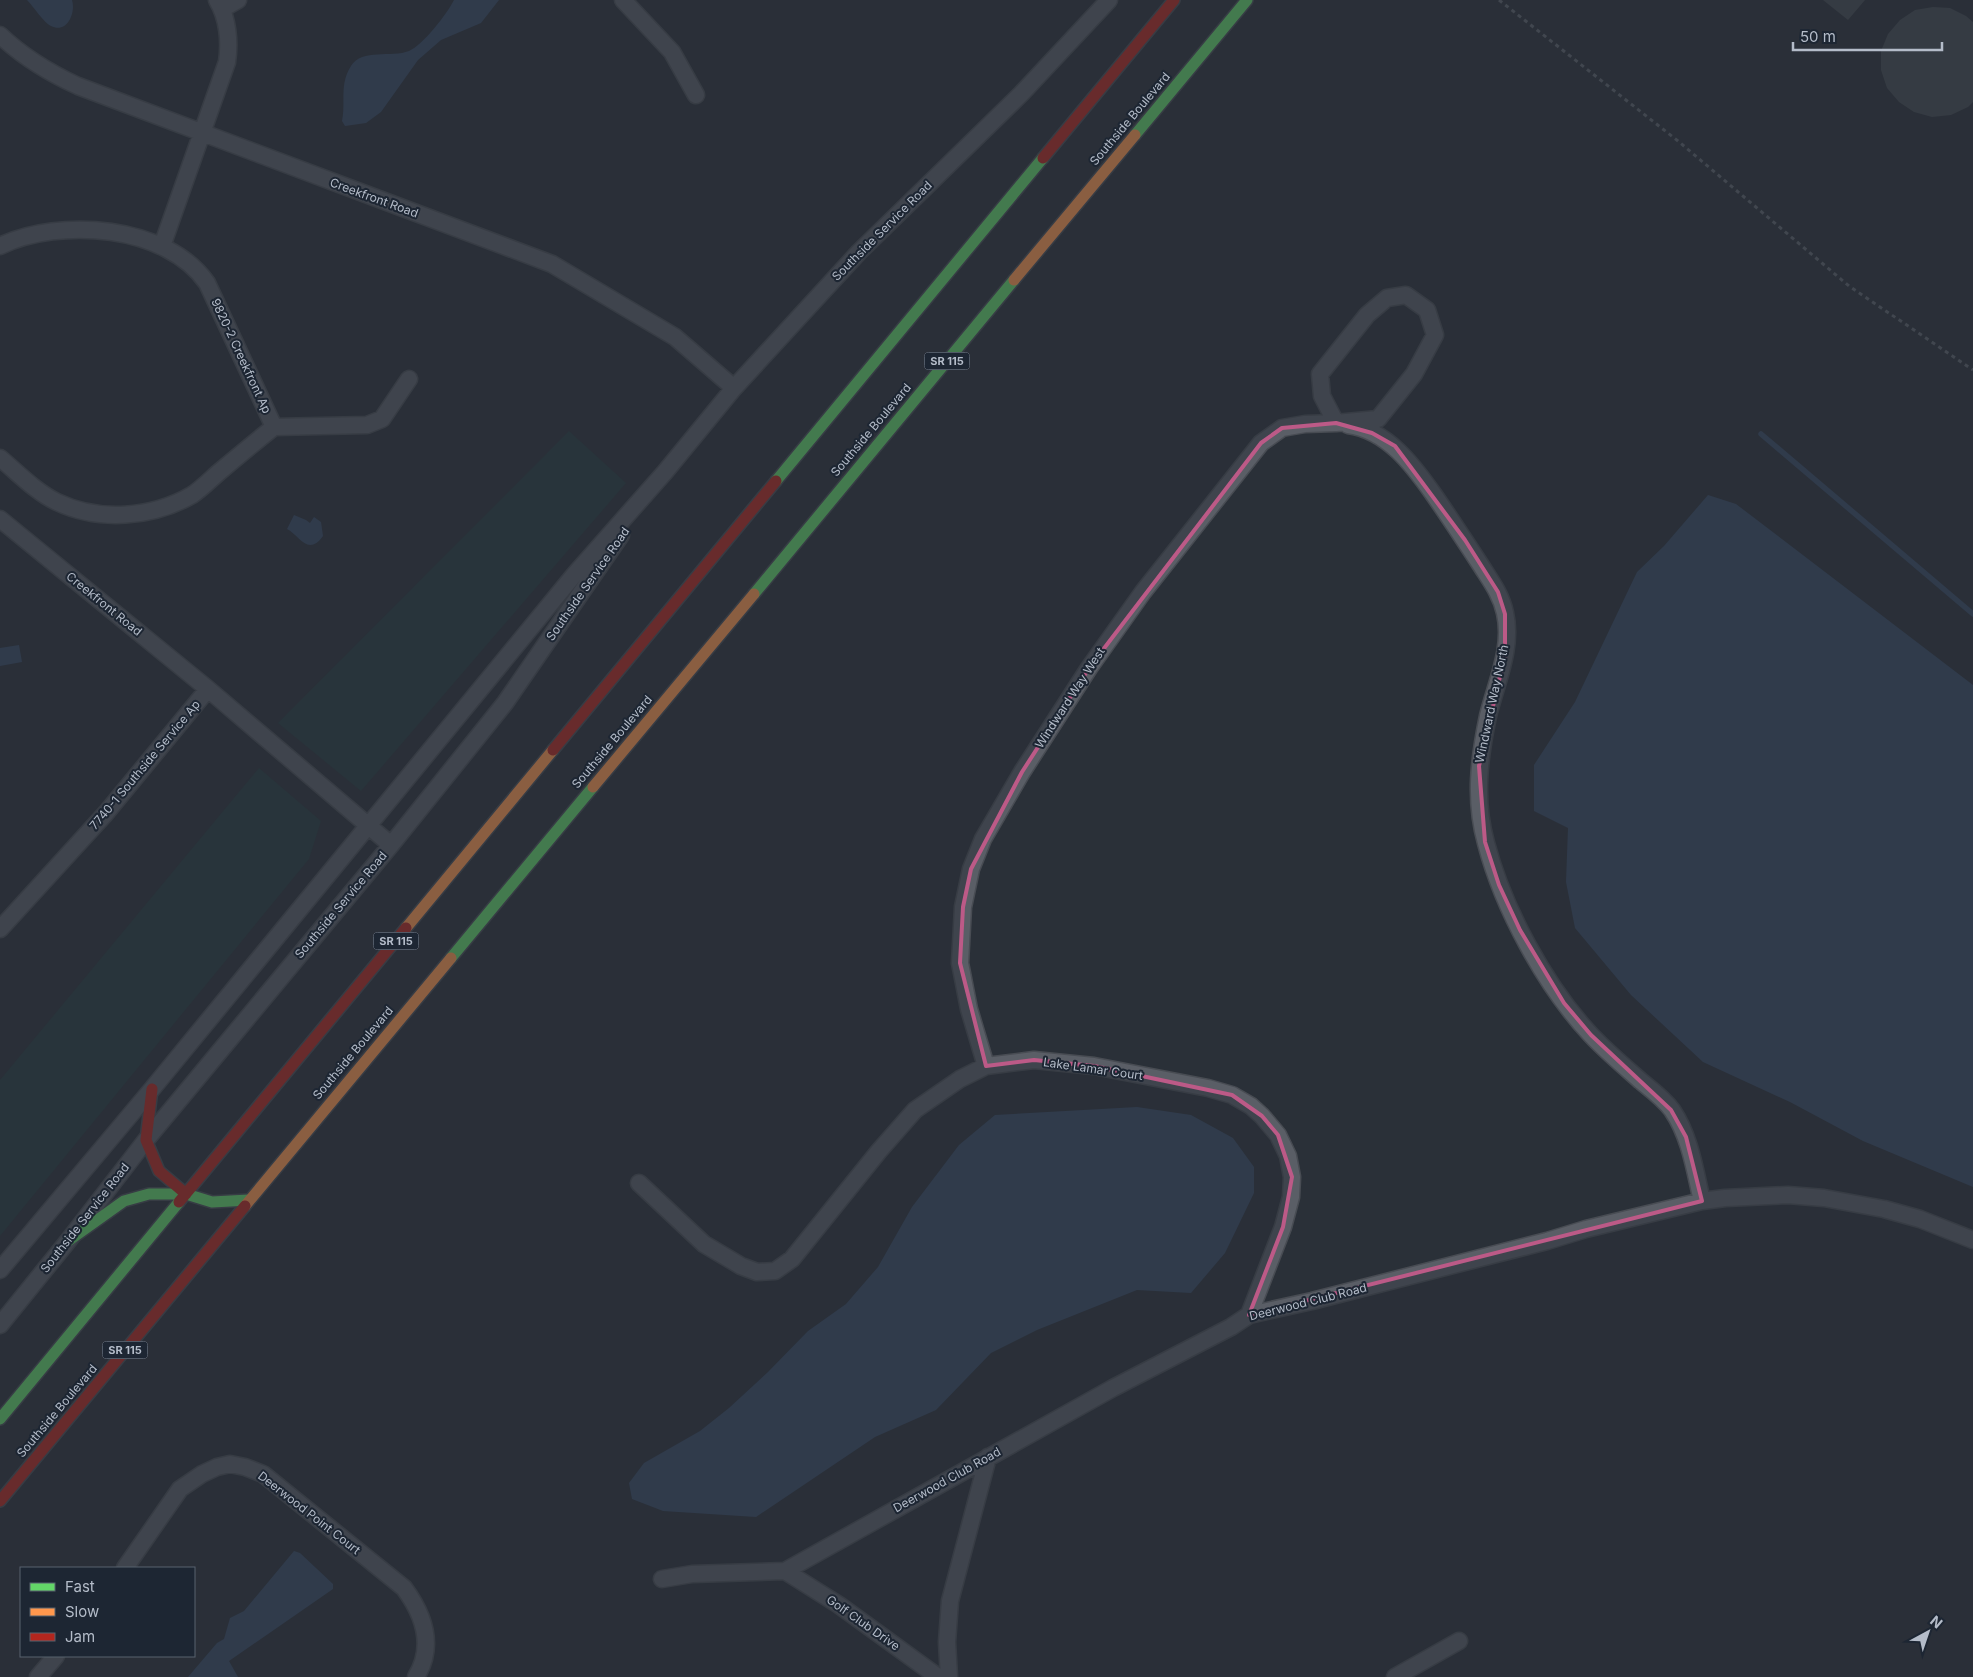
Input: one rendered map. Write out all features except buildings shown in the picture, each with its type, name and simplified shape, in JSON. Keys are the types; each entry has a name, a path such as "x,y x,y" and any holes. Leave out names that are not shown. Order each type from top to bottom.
{"highway":[{"name":"SR 115","path":"0,1419 1174,0"},
{"name":"Southside Boulevard","path":"0,1501 1246,0"},
{"path":"152,1090 146,1140 160,1171 186,1194"},
{"path":"68,1241 124,1201 149,1194 186,1194 212,1202 249,1200"}],"street":[{"path":"162,246 227,62 229,45 220,5 238,0"},
{"path":"623,0 672,52 696,95"},
{"name":"Southside Service Road","path":"0,1270 152,1090 574,575 665,472 734,388 859,252 1021,94 1109,0"},
{"name":"Creekfront Road","path":"0,34 32,61 55,75 87,90 552,264 675,336 734,388"},
{"name":"9820-2 Creekfront Ap","path":"0,246 26,236 46,232 98,230 133,236 162,246 186,260 199,270 207,283 274,426 193,494 162,509 137,513 95,514 74,509 55,501 30,484 0,458"},
{"path":"1406,295 1427,310 1435,335 1419,365 1378,419 1336,423 1322,396 1320,374 1367,315 1387,298 1406,295"},
{"path":"274,426 367,425 382,419 409,379"},
{"name":"Windward Way West","path":"986,1066 969,1009 960,963 963,907 971,869 984,839 1022,772 1089,668 1143,592 1260,443 1282,428 1305,424 1336,423"},
{"name":"Windward Way North","path":"1336,423 1372,433 1394,446 1423,478 1498,592 1505,614 1505,655 1489,715 1479,766 1479,799 1485,842 1496,876 1520,930 1564,1003 1591,1035 1655,1092 1671,1110 1686,1137 1702,1201"},
{"name":"Southside Service Road","path":"0,1325 146,1140 391,845 505,704 665,472"},
{"name":"Creekfront Road","path":"0,519 208,689"},
{"name":"7740-1 Southside Service Ap","path":"0,929 106,813 208,689 391,845"},
{"name":"Lake Lamar Court","path":"639,1184 704,1244 749,1269 757,1272 775,1271 792,1258 915,1110 953,1084 986,1066 1034,1060 1094,1066 1224,1092 1251,1106 1278,1135 1288,1156 1292,1176 1290,1197 1283,1227 1249,1315"},
{"name":"Deerwood Club Road","path":"662,1578 692,1574 785,1571 1113,1388 1231,1327 1249,1315 1312,1301 1538,1244 1586,1229 1702,1201 1788,1195 1824,1198 1884,1209 1920,1219 1973,1240"},
{"path":"949,1677 947,1642 950,1601 988,1457"},
{"name":"Deerwood Point Court","path":"126,1567 180,1490 202,1474 217,1467 230,1464 245,1466 263,1474 404,1588 416,1605 424,1624 423,1658 416,1677"},
{"name":"Golf Club Drive","path":"785,1571 839,1605 938,1677"},
{"path":"1395,1677 1459,1641"},
{"path":"38,1677 55,1657"}],"path":[{"path":"1499,0 1678,141 1849,286 1973,370"}],"highlighted area":[{"path":"1336,423 1372,433 1395,446 1465,540 1498,592 1505,614 1505,655 1479,766 1485,842 1499,885 1520,930 1564,1003 1591,1035 1671,1110 1686,1137 1702,1201 1249,1315 1283,1227 1292,1177 1278,1135 1262,1116 1232,1095 1094,1066 1034,1060 986,1066 960,963 963,907 971,869 1022,772 1089,668 1261,443 1282,428"}],"green space":[{"path":"569,431 626,483 361,791 278,723"},
{"path":"259,768 321,821 309,859 0,1236 0,1080"}],"water":[{"path":"27,0 72,0 73,11 66,25 57,28 48,24"},
{"path":"454,0 499,0 481,23 441,40 418,60 381,112 366,123 345,126 342,121 345,80 347,73 356,60 370,55 402,53 415,48 434,28"},
{"path":"1708,495 1736,504 1973,685 1973,1187 1863,1141 1790,1102 1703,1062 1631,995 1575,928 1566,882 1568,828 1534,811 1534,765 1575,702 1637,572 1664,546"},
{"path":"294,515 310,523 314,517 321,522 323,536 318,542 308,545 287,529"},
{"path":"19,645 22,662 0,666 0,648"},
{"path":"1137,1107 1191,1115 1233,1138 1254,1167 1254,1193 1225,1253 1191,1293 1137,1290 1037,1330 991,1353 936,1410 875,1437 756,1517 663,1511 632,1499 629,1483 644,1463 700,1431 729,1408 768,1372 808,1331 846,1304 878,1267 912,1207 959,1145 995,1115"},
{"path":"294,1551 300,1553 333,1584 333,1589 229,1661 238,1677 188,1677 217,1643 224,1639 230,1618 244,1611"}],"waterway":[{"path":"1761,434 1973,614"}],"traffic: fast":[{"path":"1135,135 1247,0"},
{"path":"776,481 1043,158"},
{"path":"754,594 1014,280"},
{"path":"451,958 593,787"},
{"path":"68,1241 124,1201 149,1194 186,1194 212,1202 249,1200"},
{"path":"0,1419 179,1202"}],"traffic: slow":[{"path":"1014,280 1135,135"},
{"path":"593,787 754,594"},
{"path":"406,928 553,750"},
{"path":"245,1206 451,958"}],"traffic: jam":[{"path":"1043,158 1174,0"},
{"path":"553,750 776,481"},
{"path":"179,1202 406,928"},
{"path":"152,1089 146,1140 159,1171 186,1194"},
{"path":"0,1501 245,1206"}]}
